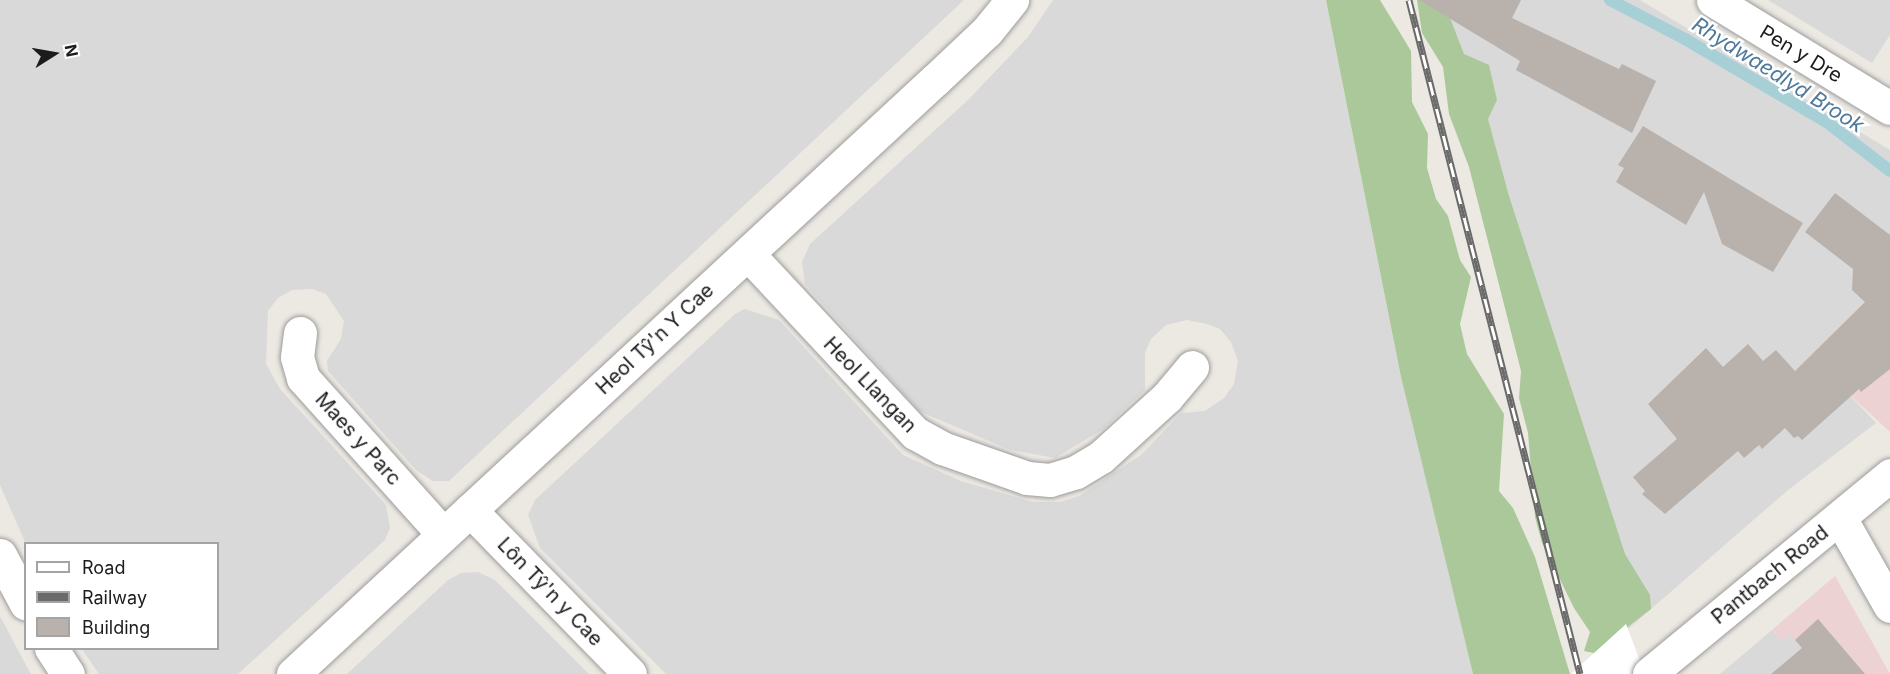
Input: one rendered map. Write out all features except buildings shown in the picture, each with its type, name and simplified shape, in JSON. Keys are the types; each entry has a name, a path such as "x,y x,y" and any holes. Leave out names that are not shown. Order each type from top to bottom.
{"street":[{"name":"Heol Tŷ'n Y Cae","path":"293,674 987,31 1012,0"},
{"name":"Pen y Dre","path":"1713,0 1890,108"},
{"name":"Heol Llangan","path":"748,254 915,433 942,448 1027,478 1050,480 1076,472 1101,457 1167,397 1192,367"},
{"name":"Maes y Parc","path":"300,333 297,357 303,378 443,534"},
{"name":"Pantbach Road","path":"1649,674 1890,475"},
{"name":"Lôn Tŷ'n y Cae","path":"470,510 630,674"},
{"path":"1840,518 1890,606"},
{"path":"0,555 24,600"},
{"path":"52,650 68,674"}],"shaded area":[{"path":"0,0 964,0 449,481 433,481 416,470 328,371 327,361 341,339 344,321 326,294 312,289 292,290 278,298 268,311 266,364 280,389 386,505 390,528 385,540 238,674 99,674 83,650 219,650 219,542 25,542 0,485"},
{"path":"1053,0 1326,0 1401,377 1473,674 666,674 540,548 528,515 535,500 735,314 745,309 779,320 903,455 961,481 1032,502 1060,502 1079,496 1141,455 1181,413 1205,411 1224,398 1234,384 1238,361 1231,342 1220,329 1207,324 1187,320 1166,325 1151,339 1145,353 1145,390 1102,430 1055,458 1010,450 919,411 805,284 802,262 810,244 968,100 1028,37"},
{"path":"1432,0 1640,0 1890,150 1890,323 1842,387 1876,423 1788,490 1628,629"},
{"path":"1768,0 1890,0 1890,35 1872,63"},
{"path":"1862,302 1890,323 1890,432 1810,358"},
{"path":"478,572 495,580 589,674 347,674 448,580 461,573"},
{"path":"1835,576 1890,674 1823,674 1790,634 1782,641 1772,630"},
{"path":"0,616 28,669 31,674 0,674"},
{"path":"1772,630 1782,640 1790,633 1823,674 1720,674"}],"green space":[{"path":"1326,0 1380,0 1411,51 1412,102 1428,134 1427,168 1436,199 1448,216 1460,260 1471,277 1460,324 1467,354 1504,414 1499,491 1513,508 1535,557 1570,674 1473,674 1401,377"},
{"path":"1417,0 1443,0 1464,54 1489,65 1497,100 1488,119 1509,196 1625,554 1650,595 1651,609 1594,653 1584,651 1590,632 1574,608 1542,543 1535,517 1528,433 1519,398 1521,371 1469,167 1449,114 1443,67 1422,33"}],"pier":[{"path":"1626,624 1645,674 1571,674"}],"waterway":[{"name":"Rhydwaedlyd Brook","path":"1610,0 1685,39 1828,123 1890,171"}],"railway":[{"path":"1409,0 1580,674"}]}
